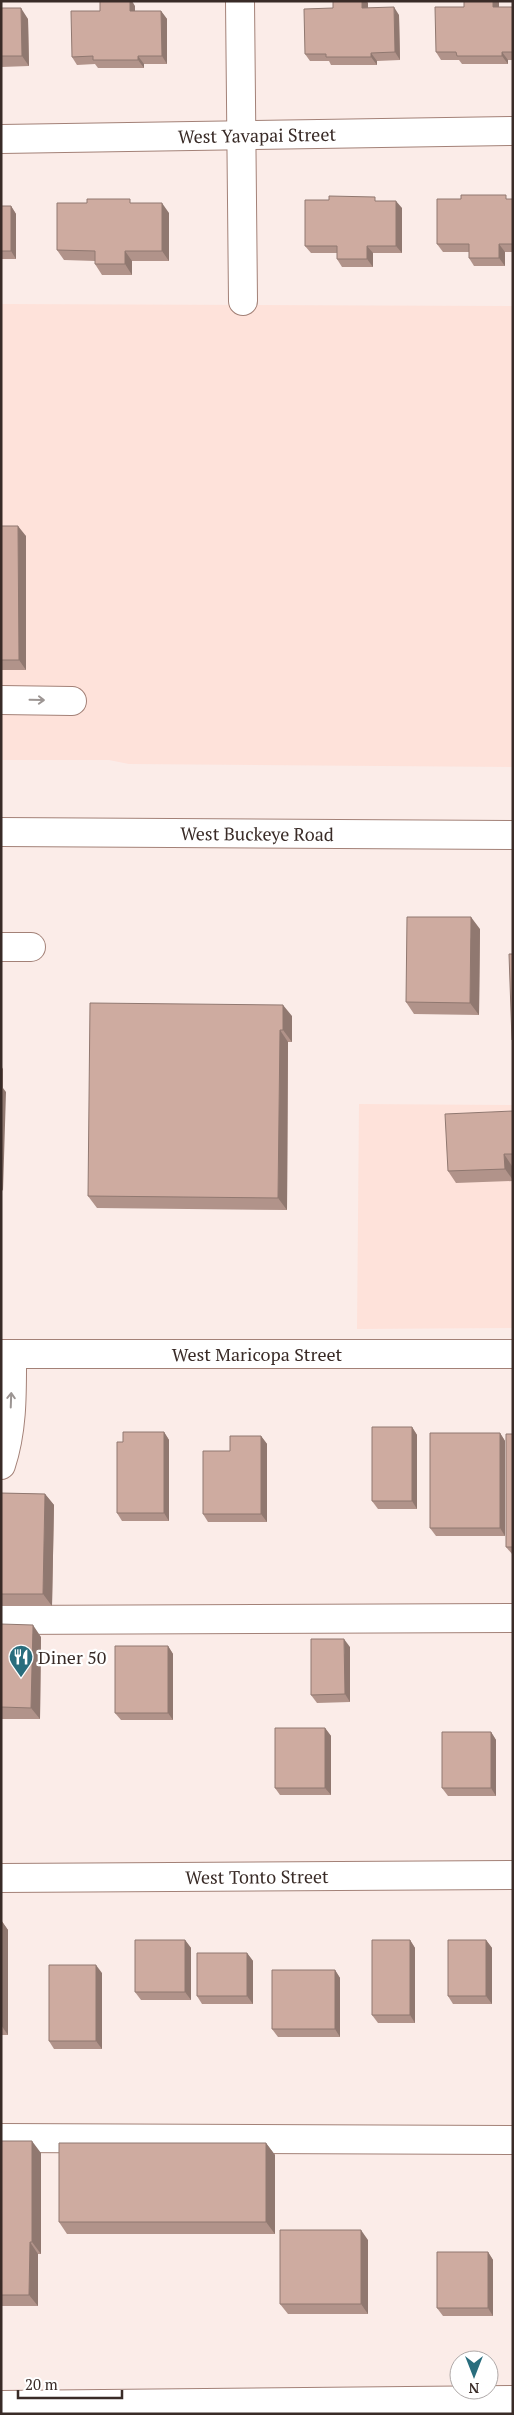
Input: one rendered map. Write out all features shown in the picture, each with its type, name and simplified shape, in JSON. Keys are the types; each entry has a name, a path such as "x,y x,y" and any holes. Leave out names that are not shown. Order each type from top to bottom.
{"street":[{"path":"240,1 243,301"},
{"name":"West Yavapai Street","path":"1,139 513,131"},
{"path":"1,700 72,701"},
{"name":"West Buckeye Road","path":"1,832 513,835"},
{"path":"1,947 31,947"},
{"path":"1,1465 11,1420 6,1354"},
{"name":"West Maricopa Street","path":"6,1354 513,1354"},
{"path":"1,1620 513,1618"},
{"name":"West Tonto Street","path":"1,1878 513,1875"},
{"path":"1,2138 513,2140"},
{"path":"1,2405 513,2400"}],"shaded area":[{"path":"1,304 513,306 513,767 129,764 109,760 1,760"},
{"path":"359,1104 513,1105 513,1328 357,1329"}],"building":[{"path":"100,1 130,1 130,11 161,11 162,56 138,56 138,60 93,60 93,56 72,57 71,11 100,11"},
{"path":"333,1 362,1 362,8 394,7 395,52 371,53 371,57 326,57 326,54 305,54 304,9 333,8"},
{"path":"464,1 493,1 493,7 513,7 513,52 502,52 502,56 457,56 456,52 436,52 435,7 464,7"},
{"path":"1,8 21,8 22,56 1,56"},
{"path":"461,195 506,195 506,199 513,199 513,244 499,244 499,258 469,258 469,244 437,244 437,199 461,199"},
{"path":"329,196 375,197 375,201 396,201 396,246 367,246 367,259 337,259 337,246 305,246 305,200 329,200"},
{"path":"87,199 130,199 130,203 162,203 162,251 125,251 125,264 95,264 95,251 57,250 57,203 87,203"},
{"path":"1,206 11,206 11,251 1,251"},
{"path":"1,526 18,526 19,660 1,660"},
{"path":"407,917 471,917 470,1003 406,1002"},
{"path":"509,954 513,954 513,1040 512,1040"},
{"path":"90,1003 283,1005 283,1030 280,1030 278,1198 88,1196"},
{"path":"513,1111 513,1154 504,1154 505,1169 448,1171 445,1114"},
{"path":"372,1427 412,1427 412,1501 372,1501"},
{"path":"123,1432 164,1432 164,1513 117,1513 117,1442 123,1442"},
{"path":"430,1433 500,1433 500,1528 430,1528"},
{"path":"506,1434 513,1434 513,1547 506,1547"},
{"path":"230,1436 261,1436 261,1514 203,1514 203,1451 230,1451"},
{"path":"1,1493 45,1494 43,1594 1,1594"},
{"name":"Diner 50","path":"1,1624 33,1625 31,1708 1,1707"},
{"path":"311,1639 344,1639 345,1694 311,1695"},
{"path":"115,1646 168,1646 168,1713 115,1713"},
{"path":"275,1728 325,1728 325,1788 275,1788"},
{"path":"442,1732 491,1732 491,1788 442,1788"},
{"path":"135,1940 185,1940 185,1992 135,1992"},
{"path":"372,1940 410,1940 410,2015 372,2015"},
{"path":"448,1940 486,1940 486,1996 448,1996"},
{"path":"197,1953 247,1953 247,1996 197,1996"},
{"path":"49,1965 96,1965 96,2041 49,2041"},
{"path":"272,1970 335,1970 335,2029 272,2029"},
{"path":"1,2141 32,2141 32,2242 30,2242 29,2295 1,2295"},
{"path":"59,2143 266,2143 266,2222 59,2222"},
{"path":"280,2230 361,2230 361,2304 280,2304"},
{"path":"437,2252 488,2252 488,2308 437,2308"}],"place":[{"name":"Diner 50","path":"21,1678"}]}
